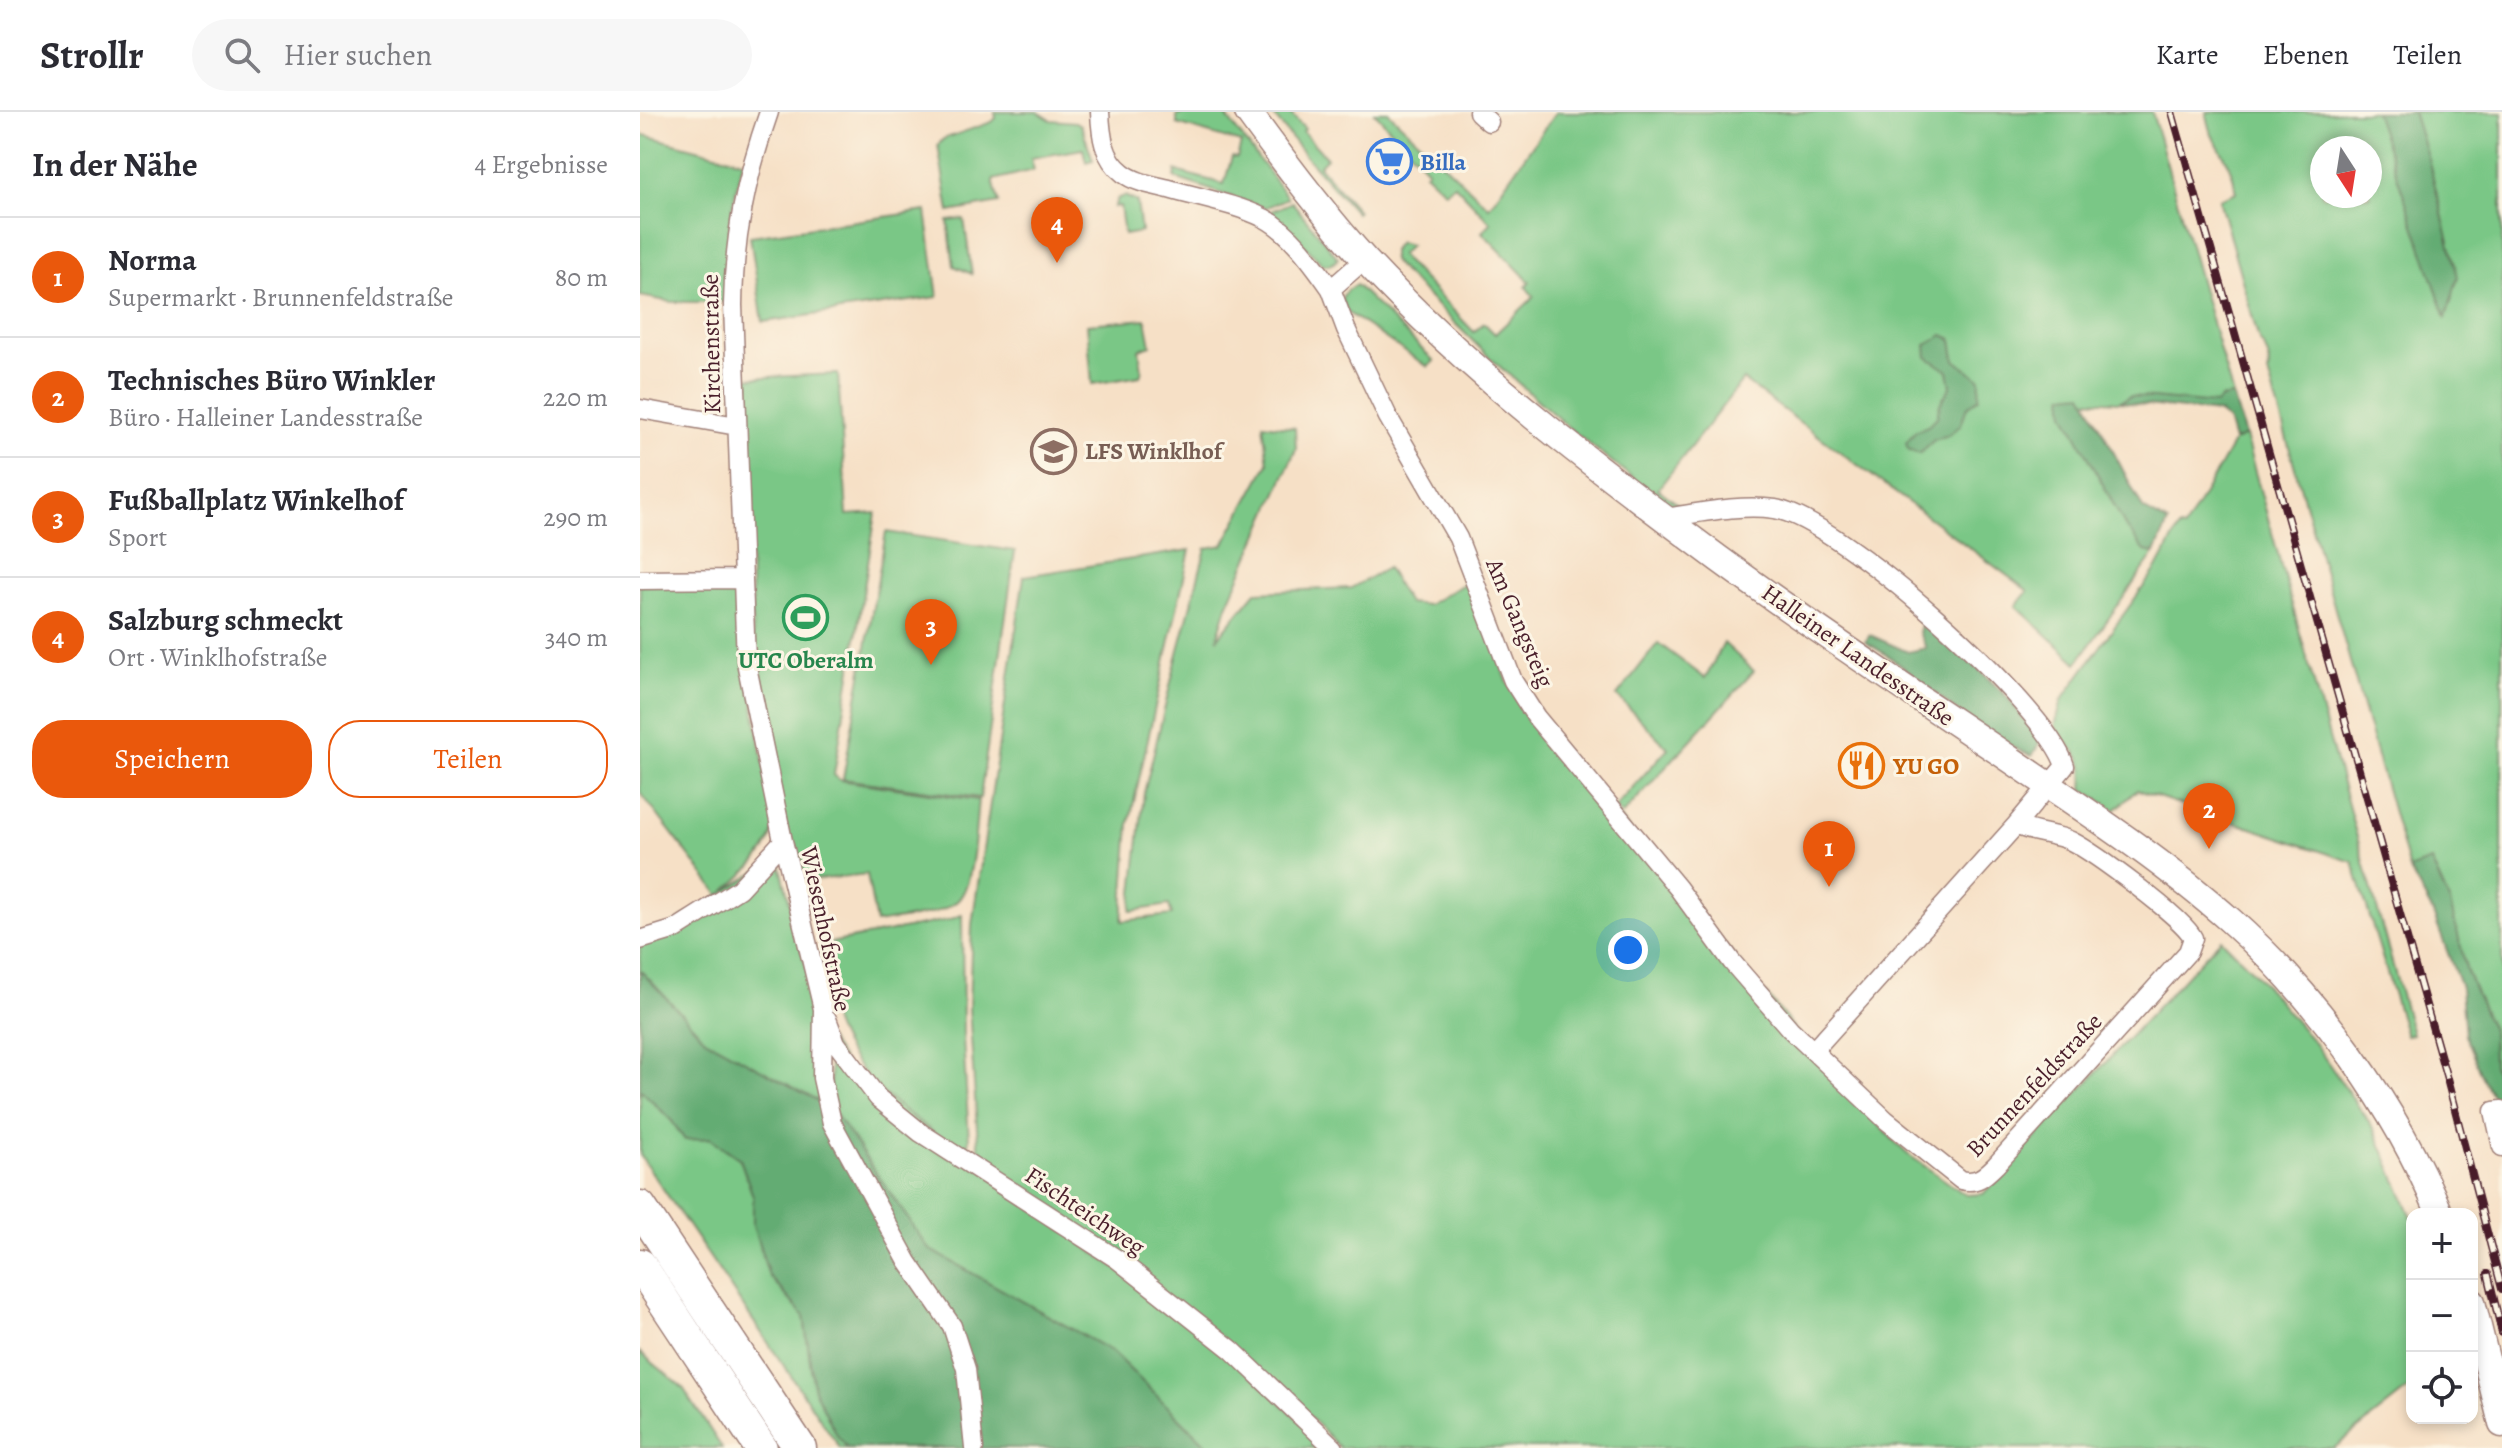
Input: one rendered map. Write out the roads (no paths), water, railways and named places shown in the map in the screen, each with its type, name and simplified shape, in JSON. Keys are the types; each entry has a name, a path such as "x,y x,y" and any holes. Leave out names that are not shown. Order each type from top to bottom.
{"highway":[{"path":"640,1207 800,1448"},
{"path":"640,1265 761,1448"}],"main road":[{"name":"Halleiner Landesstraße","path":"1248,112 1365,259 1486,377 1538,422 1720,559 2156,859 2217,909 2303,994 2389,1115 2421,1168 2438,1208"},
{"path":"2478,1326 2502,1424"}],"street":[{"name":"Kirchenstraße","path":"743,579 734,266 749,170 769,112"},
{"name":"Am Gangsteig","path":"1088,112 1108,155 1122,172 1144,183 1264,218 1293,243 1331,289 1346,329 1388,417 1458,538 1513,681 1536,717 1678,888 1761,996 1790,1029 1814,1050"},
{"path":"1100,112 1101,138"},
{"path":"1331,289 1365,259"},
{"path":"640,409 737,426"},
{"path":"1665,518 1742,509 1776,509 1798,517 1860,556 1922,605 1972,651 2039,725 2063,758 2065,766 2016,825 1814,1050"},
{"path":"640,580 743,579"},
{"name":"Wiesenhofstraße","path":"743,579 746,662 783,841 823,1009 822,1078 832,1123 908,1262 952,1326 966,1369 974,1448"},
{"name":"Brunnenfeldstraße","path":"1814,1050 1897,1129 1961,1180 1976,1181 1996,1165 2188,952 2192,944 2191,933 2110,866 2069,840 2016,825"},
{"path":"640,940 676,929 739,889 783,841"},
{"name":"Fischteichweg","path":"823,1009 836,1043 878,1098 921,1133 1117,1259 1232,1350 1334,1448"},
{"path":"2498,1110 2502,1147"}],"railway":[{"path":"2172,112 2447,1079 2502,1289"},
{"path":"2488,1274 2502,1333"}],"place":[{"name":"Billa","path":"1389,162"},
{"name":"Salzburg schmeckt","path":"1057,263"},
{"name":"LFS Winklhof","path":"1054,451"},
{"name":"UTC Oberalm","path":"806,618"},
{"name":"Fußballplatz Winkelhof","path":"931,665"},
{"name":"YU GO","path":"1862,766"},
{"name":"Technisches Büro Winkler","path":"2209,849"},
{"name":"Norma","path":"1829,887"}]}
